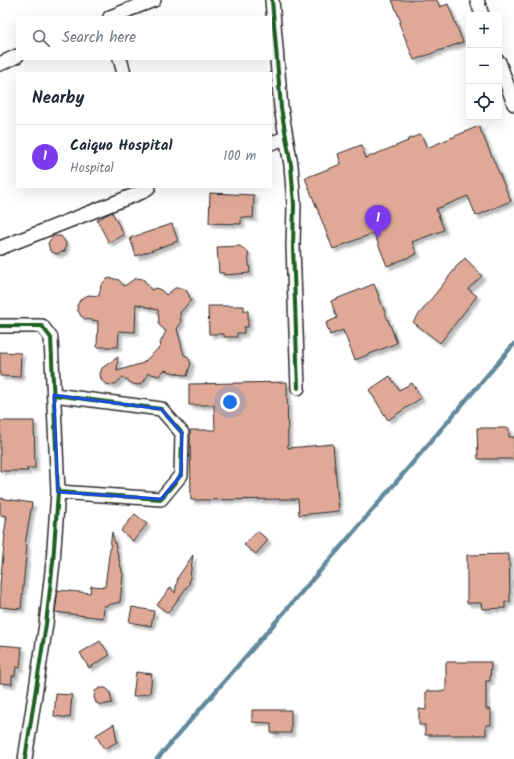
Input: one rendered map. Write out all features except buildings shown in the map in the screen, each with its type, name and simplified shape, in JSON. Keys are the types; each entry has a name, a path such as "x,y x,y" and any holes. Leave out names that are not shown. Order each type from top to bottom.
{"street":[{"path":"113,16 154,0"},
{"path":"272,0 281,108 290,165 294,205 293,246 298,388"},
{"path":"477,0 481,12"},
{"path":"0,64 16,56"},
{"path":"120,60 124,72"},
{"path":"502,70 514,104"},
{"path":"272,143 286,138"},
{"path":"0,248 142,192 148,188"},
{"path":"0,326 42,326 51,338 58,492 54,562 25,759"},
{"path":"54,395 161,409 182,433 181,475 161,499 58,492"}],"highlighted area":[{"path":"54,395 161,409 182,433 181,475 161,499 58,492"}],"waterway":[{"path":"157,759 514,344"}],"cycle path":[{"path":"272,0 281,108 291,165 294,205 293,246 298,388"},
{"path":"0,326 42,326 51,338 58,492 53,562 46,624 25,759"},
{"path":"54,395 161,409 182,433 181,475 161,499 58,492"}],"place":[{"name":"Caiquo Hospital","path":"378,238"}]}
